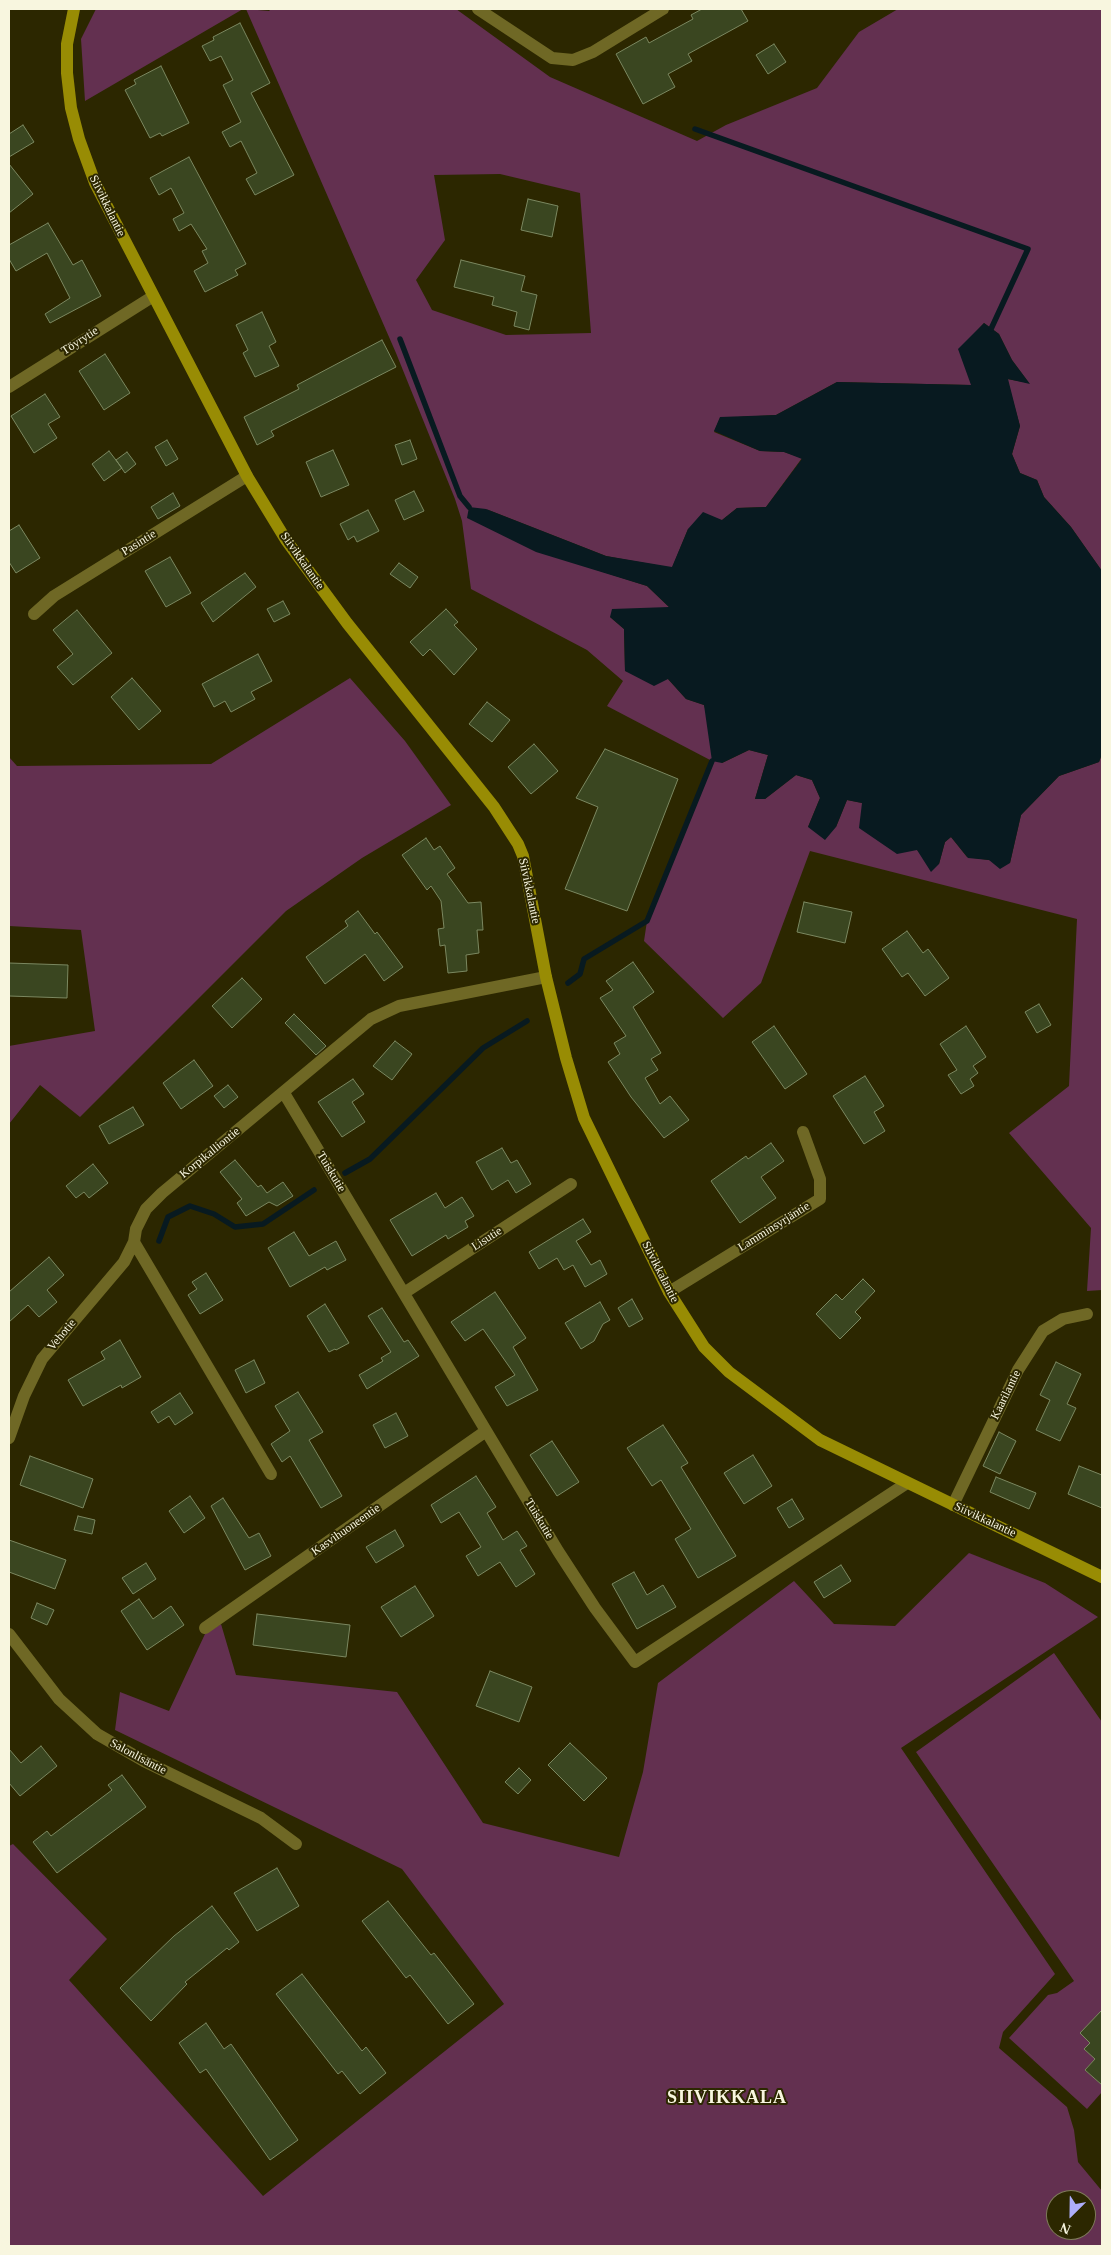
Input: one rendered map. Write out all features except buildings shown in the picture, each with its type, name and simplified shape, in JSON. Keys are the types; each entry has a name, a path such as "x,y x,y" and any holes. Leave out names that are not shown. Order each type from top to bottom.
{"main road":[{"name":"Siivikkalantie","path":"74,9 67,44 67,73 71,108 79,140 95,183 247,476 286,540 317,584 494,807 511,832 523,856 546,977 566,1058 584,1118 669,1292 704,1347 729,1372 820,1440 1102,1577"}],"street":[{"path":"478,9 552,58 573,60 593,52 663,9"},
{"name":"Töyrytie","path":"9,387 152,296"},
{"name":"Pasintie","path":"34,614 54,596 247,476"},
{"name":"Korpikalliontie","path":"134,1242 136,1228 146,1209 162,1193 371,1019 399,1006 546,977"},
{"name":"Tuiskutie","path":"284,1093 486,1431 595,1608 636,1662 907,1483"},
{"name":"Lamminsyrjäntie","path":"669,1292 820,1199 820,1179 803,1132"},
{"name":"Lisutie","path":"404,1293 571,1184"},
{"path":"134,1242 271,1474"},
{"name":"Vehotie","path":"9,1438 24,1396 42,1359 124,1262 134,1242"},
{"name":"Kaarilantie","path":"953,1505 1018,1370 1043,1331 1063,1319 1087,1314"},
{"name":"Kasvihuoneentie","path":"205,1628 486,1431"},
{"name":"Salonlisäntie","path":"9,1634 59,1699 98,1734 144,1761 261,1818 296,1844"}],"shaded area":[{"path":"96,9 243,9 85,101 81,39"},
{"path":"246,9 269,11 271,9 456,9 550,77 697,141 726,125 817,88 859,32 898,9 1102,9 1102,571 1071,527 1044,497 1037,480 1020,473 1012,454 1020,426 1007,379 1029,383 1012,360 999,334 984,323 973,335 971,385 837,382 776,415 720,418 714,432 760,451 784,452 802,458 766,507 737,508 722,520 688,529 672,568 606,556 486,509 597,570 647,586 670,608 610,617 624,629 625,671 668,679 686,699 704,705 722,763 749,750 768,755 755,799 765,799 796,775 812,780 820,798 808,827 836,827 847,800 862,803 917,850 939,864 945,842 951,837 967,857 1010,863 1021,815 1059,776 1099,762 1102,754 1102,1290 1087,1291 1091,1228 1009,1133 1069,1086 1077,919 810,851 761,983 723,1018 644,941 647,921 712,761 607,706 623,681 587,650 471,589 462,521 455,499 396,353","holes":["500,174 580,193 591,333 506,335 432,310 416,280 445,240 434,175"]},
{"path":"350,678 405,741 451,805 362,858 286,911 80,1117 40,1085 9,1124 9,1046 95,1031 81,930 9,926 9,757 17,766 211,764"},
{"path":"969,1553 1045,1583 1098,1617 901,1748 1055,1974 1003,2032 999,2048 1067,2107 1074,2130 1078,2162 1102,2191 1102,2246 9,2246 9,1846 13,1844 107,1939 69,1980 263,2196 504,2004 402,1869 115,1730 120,1692 169,1711 205,1634 221,1624 236,1675 397,1692 483,1823 619,1857 643,1772 658,1683 794,1581 834,1624 895,1626"},
{"path":"1054,1653 1102,1722 1102,2020 1097,2016 1090,2043 1085,2048 1095,2059 1085,2070 1102,2085 1102,2092 1087,2109 1009,2038 1048,1995 1057,1993 1074,1981 916,1752"}],"water":[{"path":"984,323 999,334 1012,360 1030,384 1008,379 1020,426 1012,454 1020,473 1037,480 1044,497 1071,527 1102,571 1102,754 1099,762 1059,776 1021,815 1010,863 1000,869 989,860 968,858 951,837 945,842 939,864 931,872 917,850 897,854 859,828 862,803 847,800 836,827 825,840 808,827 820,798 812,780 796,775 765,799 755,799 768,755 749,750 722,763 712,761 704,705 686,699 668,679 654,686 625,671 624,629 610,617 612,609 669,607 647,586 536,552 467,518 469,507 486,509 606,556 672,567 688,529 703,512 722,520 737,508 766,507 802,459 784,452 760,451 714,431 720,417 776,415 837,382 971,385 958,349"}],"waterway":[{"path":"695,129 1028,249 991,329"},
{"path":"400,339 460,496 469,507"},
{"path":"568,983 580,974 584,959 647,921 712,761"},
{"path":"345,1173 370,1159 483,1048 527,1021"},
{"path":"159,1241 168,1217 190,1206 214,1214 235,1227 263,1224 314,1190"}],"district":[{"name":"SIIVIKKALA","path":"727,2098"}]}
